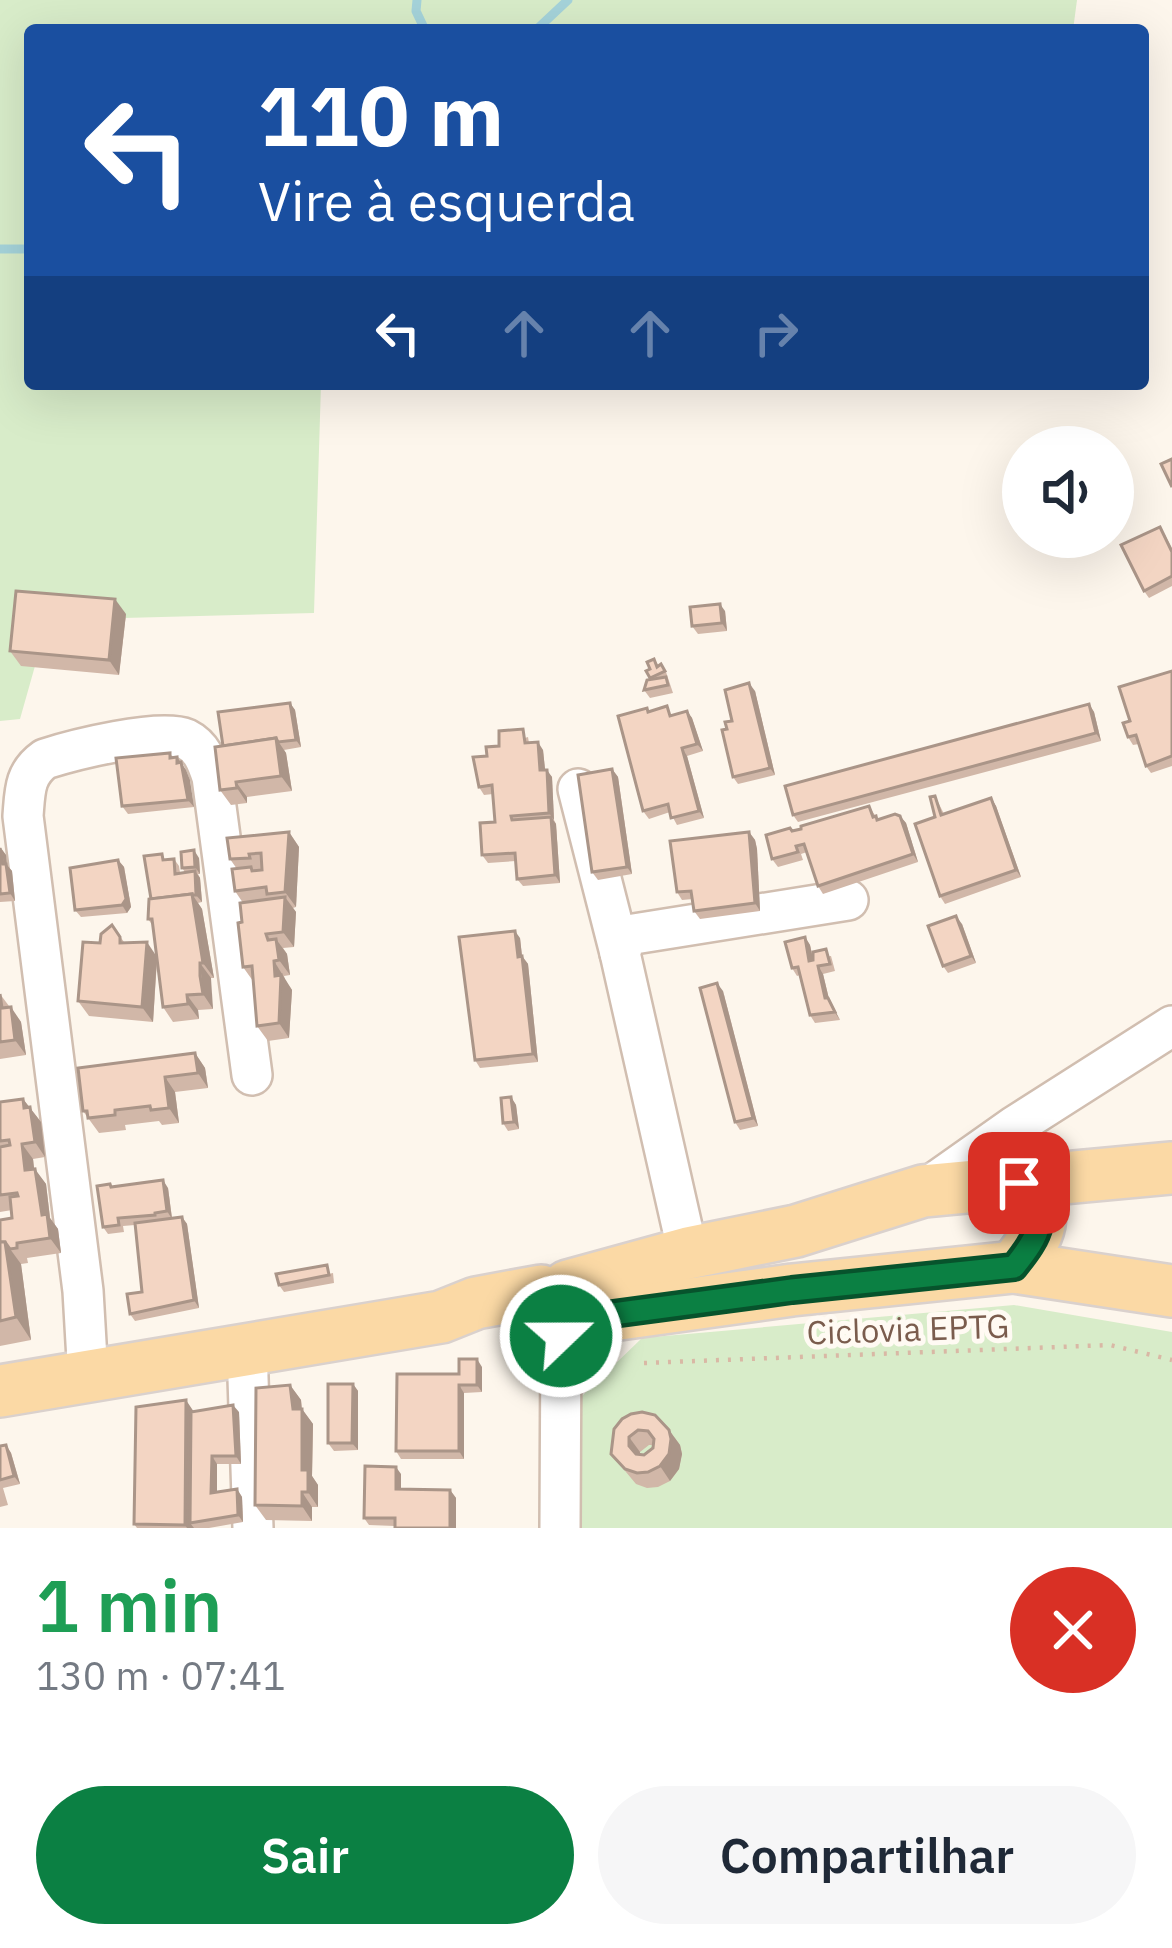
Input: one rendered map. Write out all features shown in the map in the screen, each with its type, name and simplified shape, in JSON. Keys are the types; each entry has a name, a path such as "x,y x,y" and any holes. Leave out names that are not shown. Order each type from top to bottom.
{"main road":[{"path":"558,1311 688,1253 796,1231 922,1191 1172,1168"},
{"path":"1014,1267 1039,1230 1040,1212 1033,1195 1019,1183"},
{"path":"0,1390 441,1317 476,1324 558,1311 1014,1267 1172,1291"}],"street":[{"path":"88,1377 83,1291 23,816 26,782 32,768 45,759 163,734 188,740 205,755 212,777 252,1075"},
{"path":"578,789 688,1253"},
{"path":"620,953 625,940 634,934 848,900"},
{"path":"922,1191 1172,1027"},
{"path":"558,1311 560,1528"},
{"path":"247,1348 253,1528"}],"path":[{"name":"Ciclovia EPTG","path":"644,1363 1110,1345 1172,1360"}],"green space":[{"path":"0,0 1077,0 1074,24 24,24 24,390 321,390 314,613 48,620 20,719 0,721"},
{"path":"1014,1305 1172,1332 1172,1528 582,1528 582,1396 642,1338"}],"building":[{"path":"1172,459 1172,487 1161,464"},
{"path":"1160,527 1172,552 1172,576 1144,591 1128,558 1134,558 1134,539"},
{"path":"16,591 115,599 109,660 10,651"},
{"path":"720,604 722,623 692,626 690,607"},
{"path":"654,659 665,671 650,678 647,662"},
{"path":"1172,671 1172,756 1146,766 1136,735 1128,737 1123,723 1130,721 1119,687"},
{"path":"666,677 668,685 644,690 647,680"},
{"path":"749,683 770,768 733,777 722,730 727,729 725,722 732,721 725,690"},
{"path":"290,703 296,740 278,742 276,738 223,746 218,712"},
{"path":"1089,704 1096,733 793,815 785,786"},
{"path":"667,706 670,716 687,711 697,744 682,748 699,811 671,818 668,804 643,811 618,716"},
{"path":"523,729 525,743 538,742 540,770 547,770 549,813 511,816 512,820 551,817 555,875 517,879 515,853 482,855 480,823 495,822 492,785 479,787 473,757 487,756 486,747 499,746 499,731"},
{"path":"276,738 281,776 236,782 237,788 220,790 215,747"},
{"path":"170,753 170,758 181,762 188,800 122,806 116,758"},
{"path":"612,769 627,867 592,872 578,775"},
{"path":"935,796 941,815 991,798 1016,870 940,896 915,824 935,817 930,797"},
{"path":"869,806 877,820 900,816 913,854 818,886 804,844 796,846 798,852 772,859 766,835 801,829"},
{"path":"289,832 285,892 267,894 266,887 235,891 232,869 262,870 261,853 230,859 227,838"},
{"path":"749,832 755,903 694,911 691,891 677,892 670,841"},
{"path":"0,848 6,864 10,893 0,894"},
{"path":"194,850 195,867 182,868 181,852"},
{"path":"162,854 163,860 174,859 175,874 195,871 196,895 151,899 144,856"},
{"path":"118,860 126,899 122,905 75,910 70,868"},
{"path":"192,894 203,994 187,995 188,1004 163,1007 149,899"},
{"path":"285,897 283,932 266,934 268,940 276,939 275,976 281,975 279,1023 257,1026 252,966 243,967 240,903"},
{"path":"956,916 971,956 943,966 928,926"},
{"path":"112,925 120,943 147,942 142,1007 78,1001 83,942 100,943 101,934"},
{"path":"515,931 533,1054 475,1060 459,937"},
{"path":"805,937 809,961 813,952 826,949 830,964 818,966 825,998 835,1012 810,1015 798,967 792,968 785,942"},
{"path":"717,983 753,1118 735,1122 700,988"},
{"path":"0,994 2,1008 11,1007 15,1040 0,1042"},
{"path":"195,1053 198,1073 165,1077 169,1108 115,1110 115,1115 88,1118 83,1111 78,1068"},
{"path":"511,1097 514,1122 503,1123 501,1098"},
{"path":"23,1099 24,1108 30,1107 35,1142 22,1144 25,1170 35,1169 50,1238 17,1243 17,1248 10,1249 0,1242 0,1220 12,1218 10,1197 18,1196 0,1195 0,1147 10,1145 9,1140 0,1141 0,1102"},
{"path":"163,1180 167,1211 118,1218 119,1225 103,1227 97,1186"},
{"path":"182,1217 194,1300 130,1314 127,1294 142,1292 135,1223"},
{"path":"0,1242 5,1242 16,1317 0,1321"},
{"path":"327,1265 329,1275 279,1285 276,1274"},
{"path":"459,1359 477,1359 477,1385 459,1385 459,1451 396,1451 397,1374 459,1374"},
{"path":"328,1384 353,1384 352,1443 328,1443"},
{"path":"290,1385 293,1409 302,1409 302,1470 308,1470 308,1492 302,1492 302,1506 255,1505 256,1388"},
{"path":"186,1400 185,1525 134,1524 136,1407"},
{"path":"233,1405 236,1456 212,1456 211,1493 237,1489 238,1515 190,1523 191,1412"},
{"path":"631,1414 655,1415 669,1430 669,1454 648,1472 625,1469 611,1454 614,1429","holes":["638,1430 648,1431 653,1448 644,1455 636,1454 629,1437"]},
{"path":"6,1445 14,1476 0,1480 0,1446"},
{"path":"365,1466 396,1467 396,1489 450,1490 450,1528 395,1528 395,1518 364,1518"}],"waterway":[{"path":"417,0 422,24"},
{"path":"542,24 568,0"},
{"path":"0,249 24,249"}],"route":[{"path":"561,1336 578,1327 583,1318 1014,1267 1039,1230 1040,1212 1033,1195 1019,1183"}]}
